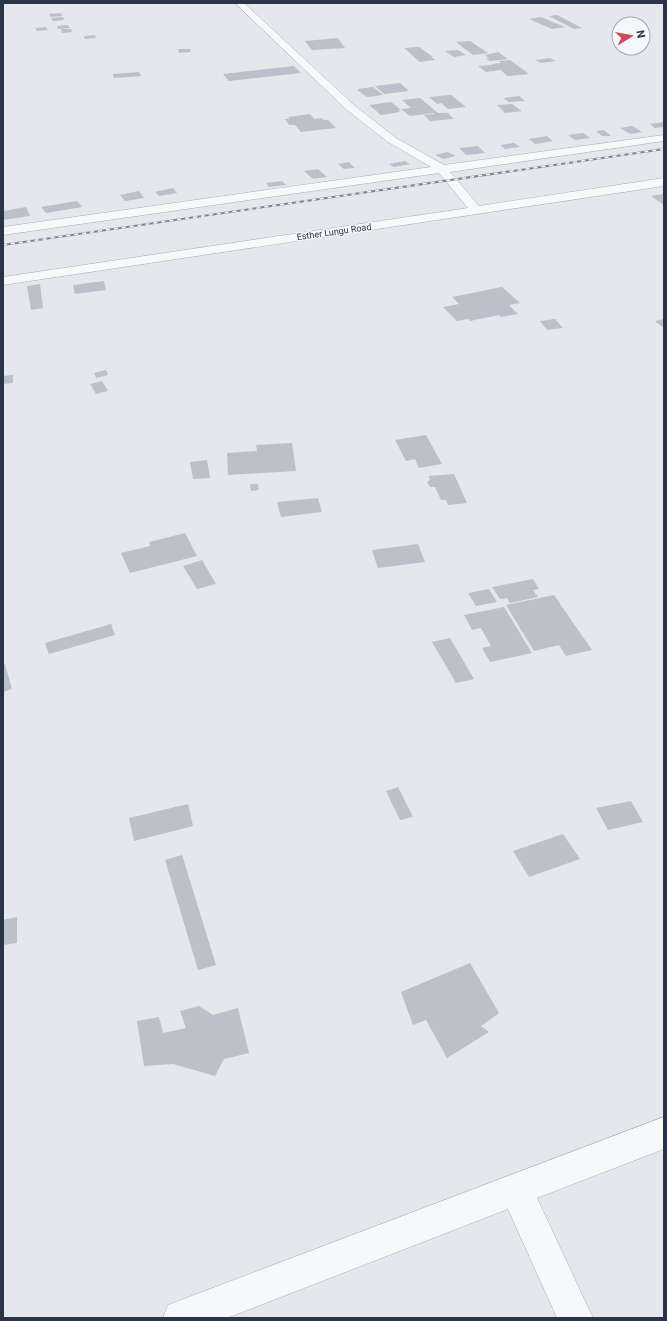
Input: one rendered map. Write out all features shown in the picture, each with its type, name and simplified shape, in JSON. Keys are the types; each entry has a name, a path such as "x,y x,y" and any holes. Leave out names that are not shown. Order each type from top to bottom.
{"street":[{"path":"239,3 350,108 392,140 442,169 477,210"},
{"path":"3,231 664,138"},
{"name":"Esther Lungu Road","path":"3,281 664,182"},
{"path":"181,1318 664,1133"},
{"path":"516,1189 575,1318"}],"building":[{"path":"61,13 62,16 51,17 49,14"},
{"path":"557,15 582,28 574,29 549,16"},
{"path":"63,17 64,20 53,21 51,18"},
{"path":"541,17 565,27 552,29 529,19"},
{"path":"68,25 70,28 58,29 57,26"},
{"path":"46,27 48,30 37,31 35,28"},
{"path":"61,29 71,29 72,32 62,33"},
{"path":"95,35 96,38 85,39 84,36"},
{"path":"338,38 345,48 312,50 305,41"},
{"path":"470,41 488,53 473,55 456,42"},
{"path":"419,47 435,60 420,62 404,48"},
{"path":"178,49 190,49 191,52 179,53"},
{"path":"458,50 466,55 454,57 445,51"},
{"path":"498,52 508,59 490,61 486,59 489,58 485,55"},
{"path":"550,58 556,61 541,63 535,60"},
{"path":"510,60 529,74 507,76 501,70 486,72 478,66 492,65 501,63 499,61"},
{"path":"294,66 301,73 229,81 223,74"},
{"path":"139,72 141,76 114,78 113,74"},
{"path":"400,83 409,91 384,94 375,86"},
{"path":"373,87 383,95 367,97 357,90 359,90 357,89"},
{"path":"451,95 466,107 448,109 441,103 437,104 429,97"},
{"path":"519,96 525,101 509,102 503,98"},
{"path":"420,98 438,113 448,113 454,119 430,121 424,115 435,114 434,113 410,116 401,109 411,108 402,100"},
{"path":"391,102 401,110 398,110 400,112 381,115 369,105"},
{"path":"512,104 522,111 505,113 497,105"},
{"path":"310,114 314,119 322,118 324,120 328,120 336,128 301,132 295,125 289,125 285,119 290,119 288,117"},
{"path":"664,122 664,127 655,128 650,124"},
{"path":"632,126 642,132 630,134 620,128"},
{"path":"604,130 611,136 602,136 596,131"},
{"path":"583,133 590,138 575,140 568,135"},
{"path":"547,136 553,141 535,144 529,139"},
{"path":"514,143 520,147 505,149 500,145"},
{"path":"478,146 485,153 466,155 459,148"},
{"path":"447,152 456,156 444,159 435,155"},
{"path":"405,161 410,164 394,167 389,164"},
{"path":"349,162 355,168 344,169 338,164"},
{"path":"318,169 327,177 313,179 304,171"},
{"path":"282,181 286,185 269,187 266,183"},
{"path":"173,188 177,193 159,196 155,192"},
{"path":"139,191 144,198 125,201 120,195"},
{"path":"664,194 664,205 651,196"},
{"path":"77,201 82,207 46,213 41,207"},
{"path":"26,207 30,216 3,220 3,211"},
{"path":"104,281 106,290 75,294 73,285"},
{"path":"40,284 43,308 31,310 27,286"},
{"path":"502,287 520,303 509,305 518,314 501,317 499,315 470,321 468,319 457,321 443,307 459,304 452,297"},
{"path":"555,319 563,328 547,330 540,321"},
{"path":"664,319 664,328 655,321"},
{"path":"106,370 108,375 96,378 94,373"},
{"path":"13,375 13,383 3,384 3,376"},
{"path":"102,381 108,391 96,394 90,384"},
{"path":"426,435 442,464 419,468 415,459 406,461 395,440"},
{"path":"292,443 296,471 228,475 227,453 257,451 256,445"},
{"path":"207,460 210,478 193,479 190,462"},
{"path":"454,474 467,503 448,505 446,500 441,500 435,487 430,487 427,482 430,480 429,476"},
{"path":"250,484 258,484 259,490 251,491"},
{"path":"318,498 322,512 281,517 277,502"},
{"path":"185,533 197,556 130,573 121,553 150,546 149,542"},
{"path":"418,544 425,562 378,568 372,550"},
{"path":"202,560 216,584 197,589 183,566"},
{"path":"533,579 539,589 533,590 538,597 510,603 507,598 500,599 492,587"},
{"path":"489,589 497,602 476,606 468,593"},
{"path":"554,595 592,650 566,656 559,645 534,651 506,605"},
{"path":"504,607 532,653 490,662 482,648 491,646 481,628 472,630 464,615"},
{"path":"111,624 115,635 49,654 45,643"},
{"path":"450,638 474,679 456,683 432,642"},
{"path":"3,664 5,664 12,689 3,692"},
{"path":"398,787 413,817 400,820 386,791"},
{"path":"631,801 643,822 608,830 596,808"},
{"path":"188,804 193,826 134,841 129,818"},
{"path":"563,834 580,859 529,877 513,851"},
{"path":"182,855 216,965 198,970 165,860"},
{"path":"17,917 17,943 3,945 3,920"},
{"path":"470,963 499,1013 481,1026 489,1032 447,1058 426,1020 413,1025 401,992"},
{"path":"199,1006 213,1015 238,1008 249,1053 224,1059 215,1076 173,1064 144,1066 137,1021 159,1017 163,1033 186,1028 180,1011"}],"railway":[{"path":"3,245 664,149"}]}
